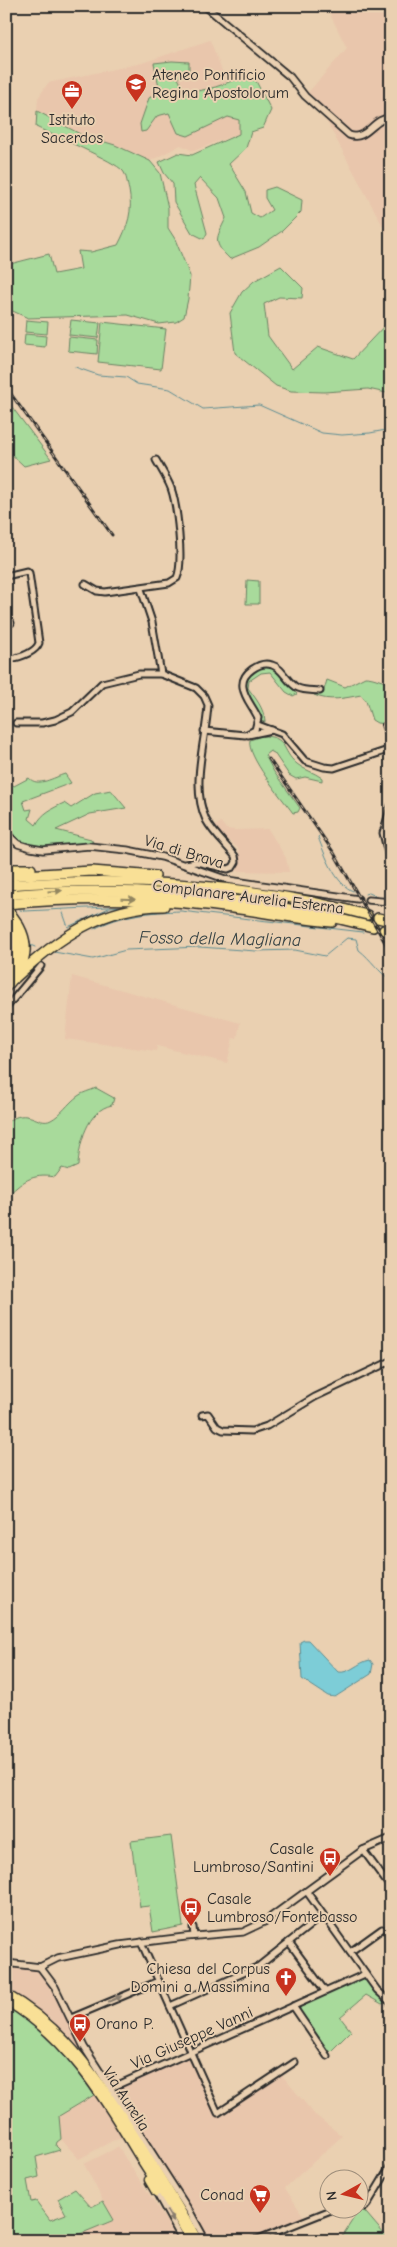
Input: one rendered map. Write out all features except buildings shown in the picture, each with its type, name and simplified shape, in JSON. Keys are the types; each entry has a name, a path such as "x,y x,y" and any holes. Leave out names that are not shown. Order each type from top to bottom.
{"highway":[{"path":"6,868 115,872 151,876 255,892 367,915"},
{"path":"6,876 76,871"},
{"path":"6,885 111,880 204,885"},
{"name":"Complanare Aurelia Esterna","path":"101,890 175,893 268,904 370,926 302,919 208,905 109,899 55,900 7,907 101,890"},
{"path":"11,977 60,940 80,927 104,916 158,906 208,905"},
{"path":"6,987 11,977 24,962 17,931 7,907"},
{"path":"378,918 391,921"},
{"name":"Via Aurelia","path":"6,1994 48,2022 92,2071 182,2212 198,2241"},
{"name":"Via Aurelia","path":"6,2001 27,2013 47,2029 90,2078 191,2241"},
{"path":"136,2151 156,2192"}],"street":[{"path":"205,6 290,77 305,96 348,134 362,135 381,119 391,118"},
{"path":"85,584 102,592 141,589 174,582 181,566 173,493 156,460"},
{"path":"6,576 28,572 39,644 37,648 19,657 6,660"},
{"path":"141,589 152,622 164,675"},
{"path":"245,734 253,732 258,725 256,712 242,687 245,676 257,666 269,664 274,666 297,688 320,691"},
{"path":"16,723 42,723 55,720 72,712 104,682 131,675 164,675 196,688 206,698 208,707 199,769 204,814 210,825 234,855 236,862 233,867 228,869 196,862 185,864"},
{"path":"258,725 282,734 303,760 325,768 334,768 391,749"},
{"path":"385,726 391,739"},
{"path":"204,731 252,736 272,730"},
{"path":"391,806 383,835 391,866"},
{"name":"Via di Brava","path":"6,834 18,844 31,848 102,847 151,855 185,864 212,876 228,880 358,899"},
{"path":"368,900 391,902"},
{"path":"6,1008 41,966"},
{"path":"202,1415 208,1414 217,1427 223,1430 252,1431 278,1421 315,1397 391,1361"},
{"path":"6,1963 40,1967 58,1958 141,1942 233,1934 247,1931 307,1892 363,1850 391,1838"},
{"path":"363,1850 391,1888"},
{"path":"307,1892 365,1974 380,1993 391,2003"},
{"path":"170,2006 258,1966 323,1915"},
{"path":"194,1927 194,1936"},
{"path":"350,1952 382,1929"},
{"path":"141,1942 218,2114 295,2062"},
{"path":"289,1942 325,1991"},
{"name":"Via Aurelia","path":"40,1967 55,1987 84,2047 206,2241"},
{"name":"Via Giuseppe Vanni","path":"111,2088 365,1974"},
{"path":"71,2018 159,1981"},
{"path":"293,2006 327,2056"},
{"path":"370,2200 391,2165"},
{"path":"156,2192 183,2241"},
{"path":"252,2241 320,2214"}],"shaded area":[{"path":"328,6 379,6 391,15 391,241 321,111 305,96 347,48 327,8"},
{"name":"Ateneo Pontificio Regina Apostolorum","path":"210,40 237,109 240,133 193,151 181,145 150,161 115,145 82,135 37,111 38,98 48,83 142,63"},
{"path":"221,822 226,829 268,829 286,858 289,872 232,871 239,864 238,848 228,840 225,842 214,827"},
{"path":"72,976 240,1023 237,1039 233,1038 227,1063 157,1046 156,1051 65,1039"},
{"path":"6,1967 38,1969 67,2016 82,2051 50,2018 6,1991"},
{"path":"189,2057 215,2117 222,2116 281,2074 314,2114 342,2136 285,2188 304,2217 244,2241 208,2241 114,2093 115,2089"},
{"path":"94,2095 122,2136 120,2139 112,2141 79,2159 61,2139 59,2116"},
{"path":"118,2147 179,2241 63,2241 113,2220 84,2164"}],"green space":[{"path":"189,62 189,71 178,78 185,92 216,87 244,75 256,81 271,110 263,128 251,132 246,148 229,164 246,192 251,213 260,218 272,210 265,198 265,190 275,187 302,200 301,212 282,231 259,247 230,259 218,244 218,236 226,218 219,198 200,178 194,185 207,233 204,239 192,233 174,202 173,184 164,173 159,162 178,153 192,155 239,134 239,120 228,117 188,136 178,133 169,113 157,116 146,131 141,132 140,124 149,98 160,91 154,63"},
{"path":"37,111 82,135 115,145 150,161 160,173 168,208 168,228 175,239 190,276 184,317 176,322 159,324 128,315 28,318 6,308 10,264 49,254 54,274 81,269 78,251 91,252 118,245 125,231 130,212 129,190 123,171 96,155 36,127"},
{"path":"281,266 303,288 302,298 279,297 264,304 268,336 292,369 318,347 353,359 387,323 391,326 391,394 368,389 324,392 291,391 276,386 235,353 230,313 242,292 254,281"},
{"path":"26,320 48,322 47,334 25,332"},
{"path":"71,320 100,323 98,338 69,335"},
{"path":"102,322 166,329 161,369 98,362"},
{"path":"25,334 46,336 45,347 24,345"},
{"path":"69,337 98,340 97,354 68,351"},
{"path":"6,399 51,459 24,466 6,449"},
{"path":"247,580 259,581 259,604 246,604"},
{"path":"267,665 297,694 293,696 286,692 270,672 261,673 249,681 248,688 261,708 265,722 259,721 257,710 246,692 245,680 253,672"},
{"path":"365,677 391,683 391,729 388,724 377,723 372,720 366,701 361,695 331,699 314,695 314,692 324,690 327,680 345,687"},
{"path":"261,736 276,738 297,764 322,778 322,781 305,777 296,779 289,775 274,753 270,751 265,755 274,772 300,808 298,812 293,813 253,756 250,740"},
{"path":"65,774 71,783 23,801 26,810 32,809 29,819 36,825 41,817 52,809 64,803 71,808 95,793 111,790 126,808 90,814 56,830 91,839 93,842 69,846 40,847 20,841 6,829 6,780 14,786 29,778 33,781 41,782"},
{"path":"96,1088 114,1098 112,1105 103,1108 96,1114 86,1129 80,1148 78,1166 69,1170 62,1168 55,1177 39,1176 28,1180 6,1197 6,1123 20,1116 42,1121 51,1120 82,1093"},
{"path":"171,1836 183,1926 153,1932 149,1906 140,1907 131,1841"},
{"path":"364,1978 368,1980 385,2003 382,2004 366,1995 340,2017 351,2031 329,2053 300,2012 300,2007"},
{"path":"6,2005 20,2014 55,2045 94,2095 59,2116 61,2139 57,2142 56,2146 60,2150 36,2157 39,2177 27,2180 31,2202 36,2201 50,2220 66,2214 58,2199 75,2189 91,2207 103,2201 114,2220 63,2241 6,2241"},
{"path":"370,2218 390,2241 339,2241 353,2220 370,2220"}],"water":[{"path":"308,1640 338,1672 350,1670 370,1660 373,1664 371,1674 335,1697 328,1696 302,1679 300,1642"}],"waterway":[{"path":"75,367 98,375 126,377 137,384 170,389 203,409 259,405 322,433 342,435 391,429"},
{"path":"319,836 331,868 341,882 353,891"},
{"path":"369,893 376,896"},
{"path":"20,910 129,906"},
{"path":"62,910 68,927 109,908"},
{"path":"94,929 125,917 147,913 181,911 363,932"},
{"name":"Fosso della Magliana","path":"54,952 93,959 126,950 200,947 256,951 295,950 325,956 347,938 356,939 359,950 391,980"},
{"name":"Fosso della Magliana","path":"28,944 35,947"}],"railway":[{"path":"6,387 112,535"},
{"path":"269,759 334,853 391,953"}],"place":[{"name":"Ateneo Pontificio Regina Apostolorum","path":"136,103"},
{"name":"Istituto Sacerdos","path":"72,110"},
{"name":"Casale Lumbroso/Santini","path":"330,1877"},
{"name":"Casale Lumbroso/Fontebasso","path":"191,1927"},
{"name":"Chiesa del Corpus Domini a Massimina","path":"286,1997"},
{"name":"Orano P.","path":"80,2043"},
{"name":"Conad","path":"260,2214"}]}
